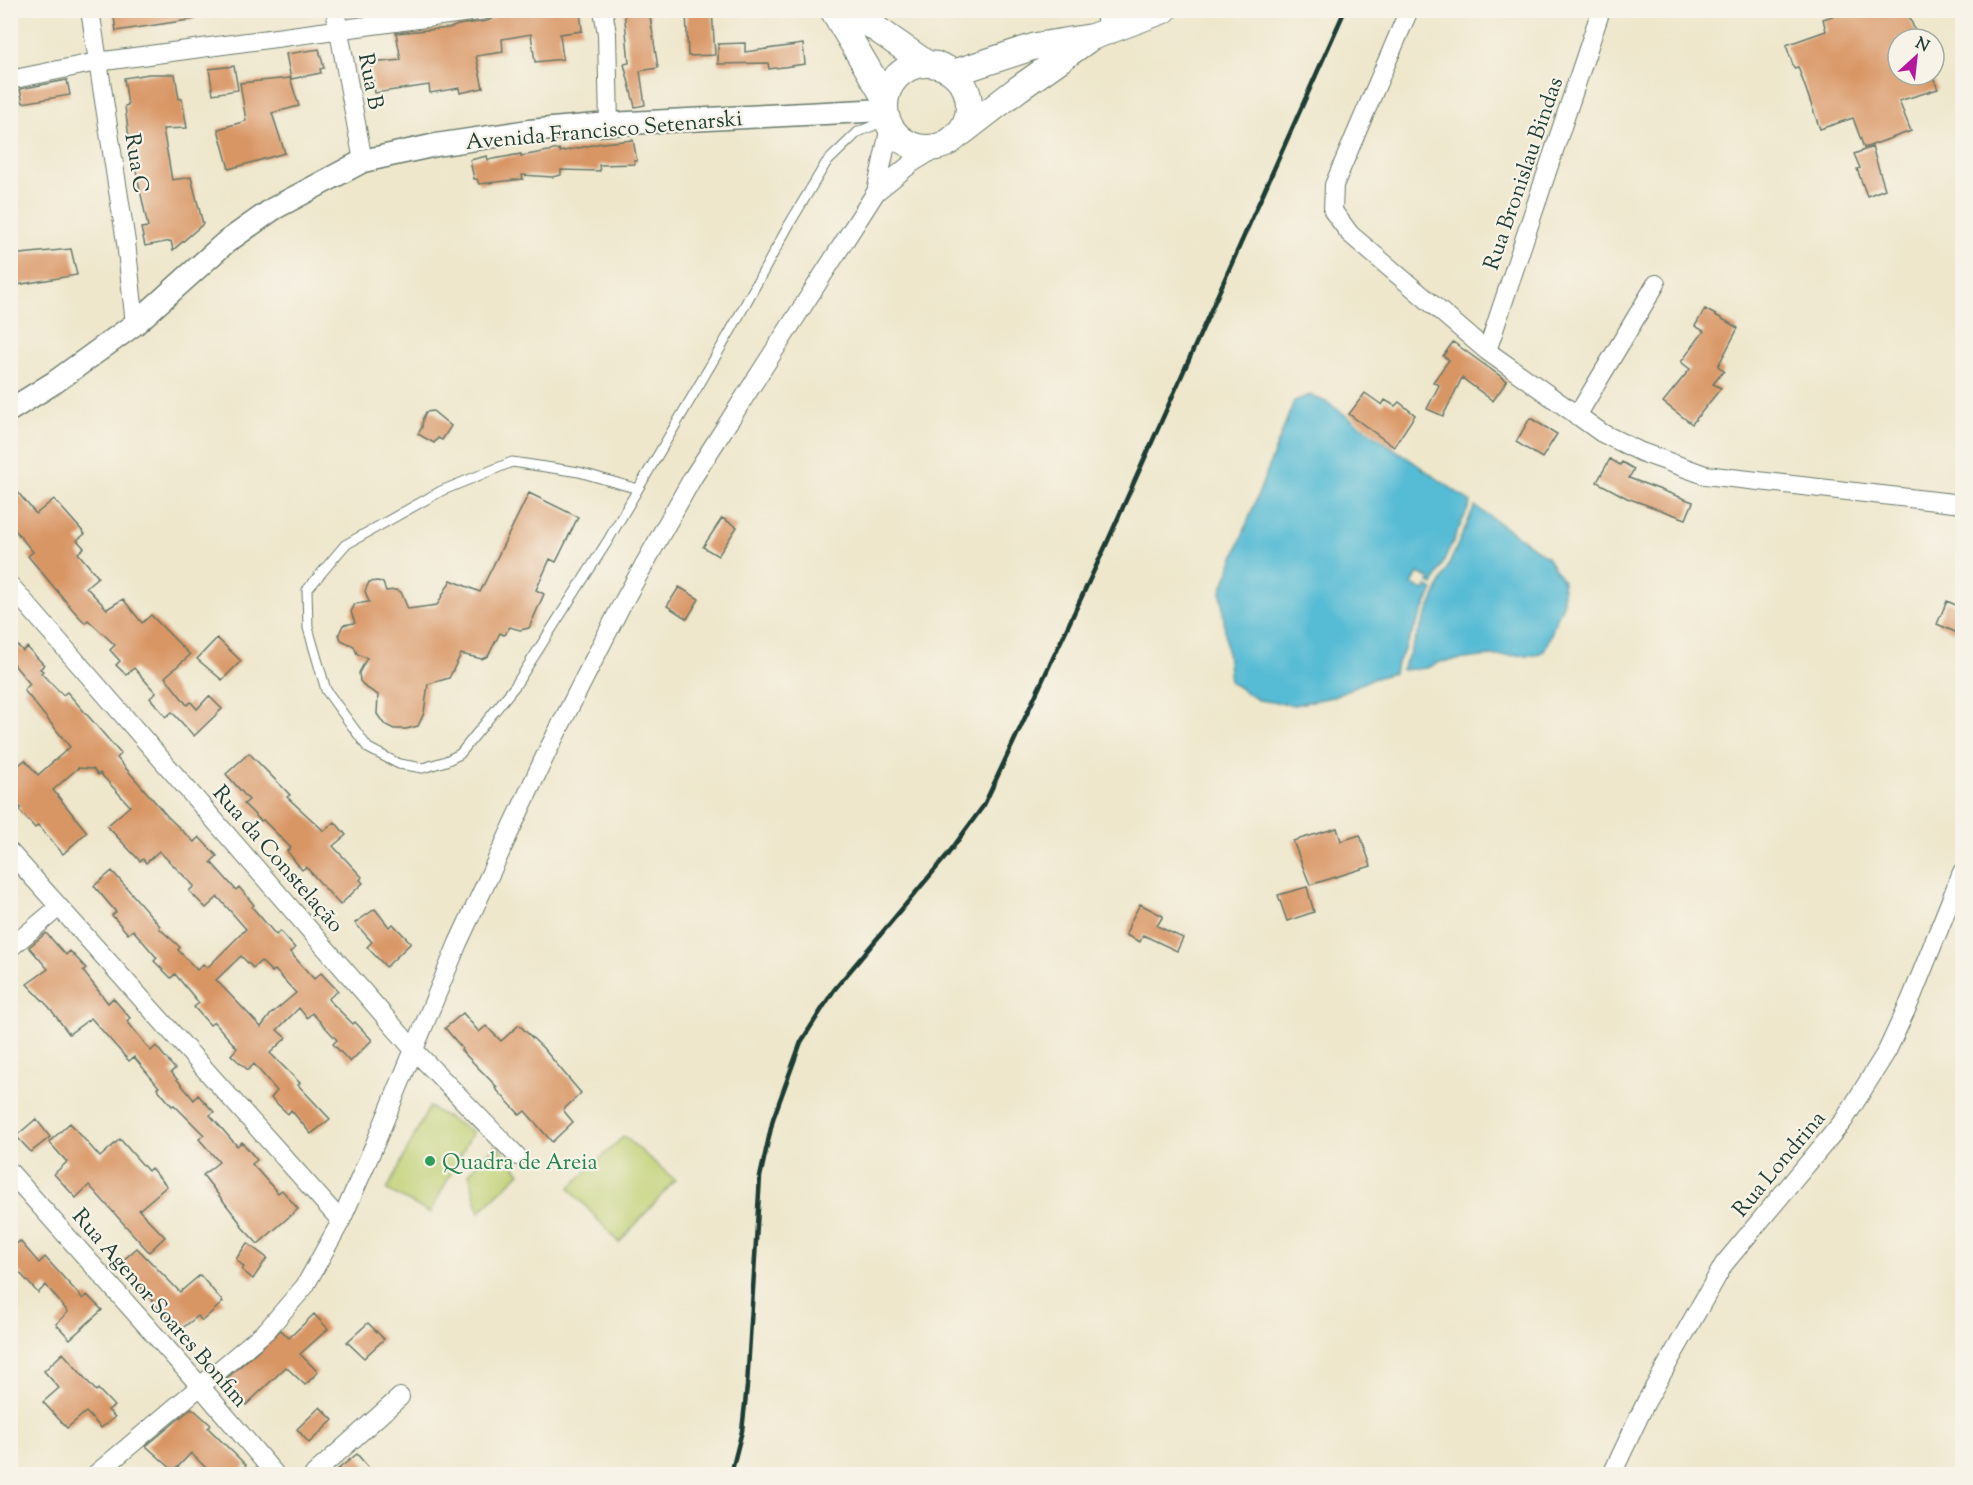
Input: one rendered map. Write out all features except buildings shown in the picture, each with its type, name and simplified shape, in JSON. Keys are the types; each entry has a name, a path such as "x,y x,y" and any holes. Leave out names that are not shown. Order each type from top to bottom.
{"main road":[{"path":"833,10 898,137 910,145 924,149 951,142 1102,26"},
{"path":"854,10 868,23 927,64"},
{"path":"953,73 1102,26 1164,10"},
{"path":"887,114 891,84 900,73 913,66 927,64 941,66 963,82 968,95 970,108 961,133"}],"street":[{"name":"Rua C","path":"90,10 126,242 135,324"},
{"name":"Rua B","path":"335,10 363,161"},
{"path":"10,80 97,62 485,10"},
{"path":"603,10 607,34 609,124"},
{"path":"1409,10 1334,185 1333,211 1350,234 1487,351 1602,433 1641,452 1706,475 1962,504"},
{"name":"Rua Bronislau Bindas","path":"1487,351 1601,10"},
{"path":"876,192 887,114"},
{"name":"Avenida Francisco Setenarski","path":"10,410 55,382 135,324 235,236 273,209 363,161 448,143 529,131 609,124 887,114"},
{"path":"96,1474 267,1330 305,1286 341,1221 458,943 547,752 621,606 692,479 876,192 912,163 938,147"},
{"path":"1577,416 1656,284"},
{"name":"Rua da Constelação","path":"10,585 414,1050 517,1156"},
{"path":"10,852 341,1221"},
{"name":"Rua Londrina","path":"1612,1474 1646,1402 1724,1264 1845,1120 1887,1051 1911,999 1962,872"},
{"path":"10,948 58,907"},
{"name":"Rua Agenor Soares Bonfim","path":"10,1172 275,1474"},
{"path":"314,1474 400,1397"}],"lane":[{"path":"638,489 579,472 513,462 441,491 345,545 307,590 308,627 326,690 368,748 399,764 423,768 460,754 515,686 607,542 730,332 826,163 858,132 887,114"}],"green space":[{"name":"Quadra de Areia","path":"429,1107 473,1132 430,1213 387,1190"},
{"path":"624,1136 675,1180 619,1243 569,1188"},
{"path":"497,1144 520,1173 479,1212 469,1173"}],"water":[{"path":"1310,395 1328,403 1471,502 1433,585 1429,583 1430,579 1418,573 1412,584 1424,591 1427,587 1433,590 1393,673 1369,680 1332,697 1294,705 1258,700 1230,682 1221,591 1294,401"},
{"path":"1475,506 1547,557 1563,581 1563,604 1544,651 1535,655 1491,656 1439,662 1427,668 1402,670"}],"railway":[{"path":"731,1474 742,1431 747,1386 760,1177 773,1119 801,1042 834,990 948,854 984,805 1106,545 1345,10"}],"place":[{"name":"Quadra de Areia","path":"430,1161"}]}
